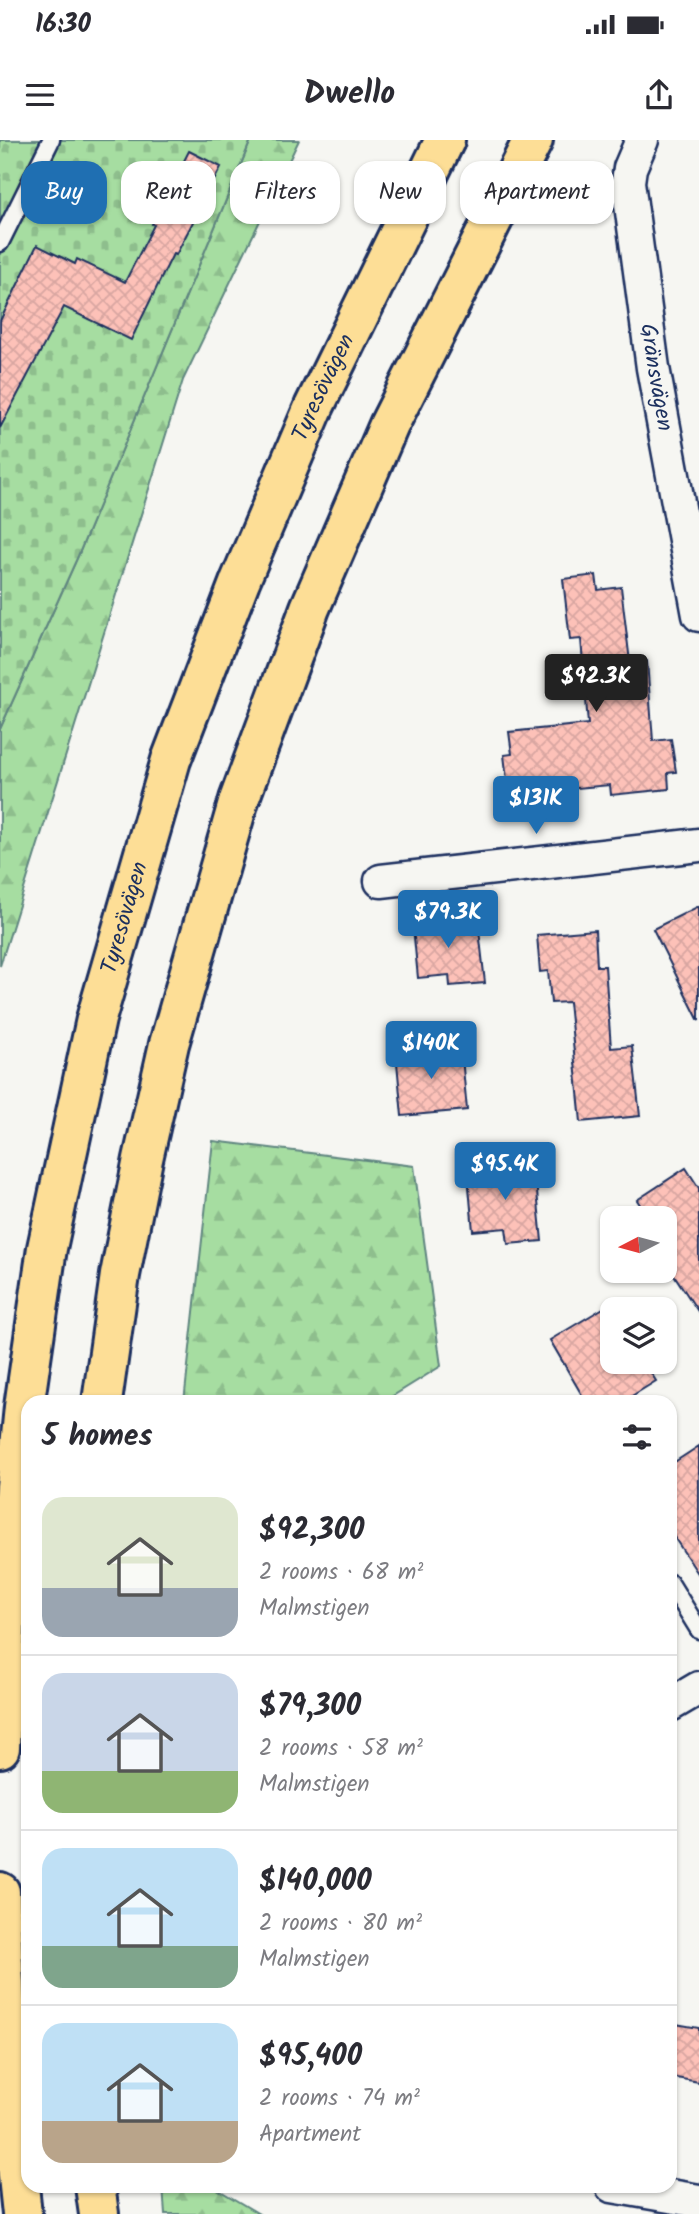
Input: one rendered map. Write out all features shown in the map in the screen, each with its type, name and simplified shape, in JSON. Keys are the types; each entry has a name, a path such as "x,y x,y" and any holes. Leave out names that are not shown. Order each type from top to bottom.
{"highway":[{"name":"Tyresövägen","path":"26,1395 47,1248 96,1019 171,761 240,582 314,407 445,140"},
{"path":"103,1395 120,1275 142,1159 169,1044 239,800 310,608 384,438 533,140"},
{"name":"Tyresövägen","path":"0,1748 8,1566 21,1437"},
{"path":"0,1892 3,1993 14,2147 22,2214"},
{"path":"97,2193 99,2214"}],"street":[{"name":"Gränsvägen","path":"642,140 630,168 628,182 653,368 699,615"},
{"path":"381,881 699,845"},
{"path":"677,1701 699,1688"},
{"path":"650,2193 699,2202"}],"lane":[{"path":"0,243 51,140"},
{"path":"677,1594 699,1630"}],"green space":[{"path":"0,140 251,140 242,161 230,161 230,190 78,556 0,729"},
{"path":"251,140 299,140 289,161 242,161"},
{"path":"230,190 230,224 258,224 183,380 0,966 0,729 78,556"},
{"path":"213,1141 414,1166 441,1366 394,1395 185,1395"},
{"path":"164,2193 224,2193 259,2214 165,2214"}],"building":[{"path":"189,151 209,161 184,161"},
{"path":"216,164 221,167 216,177"},
{"path":"152,224 192,224 176,255 173,254 131,340 64,307 0,428 0,321 37,245 75,264 77,259 125,282 154,225"},
{"path":"596,575 598,590 621,587 630,662 647,661 653,741 671,739 676,772 668,773 669,789 611,795 610,785 554,790 556,802 517,806 515,787 508,788 504,755 512,754 509,732 588,724 581,639 570,640 563,579"},
{"path":"699,906 699,1021 653,929"},
{"path":"444,914 445,924 478,921 485,983 450,986 449,975 418,978 412,917"},
{"path":"595,930 597,966 605,966 611,1048 632,1046 640,1116 581,1122 569,1002 551,1003 548,971 540,972 537,935"},
{"path":"461,1047 467,1110 402,1116 396,1052"},
{"path":"500,1161 501,1175 535,1172 542,1241 508,1244 506,1228 473,1231 467,1165"},
{"path":"686,1168 699,1188 699,1313 677,1279 677,1206 641,1206 637,1200"},
{"path":"600,1310 600,1374 652,1374 656,1381 633,1395 582,1395 550,1340"},
{"path":"699,1446 699,1575 677,1542 677,1460"},
{"path":"677,2024 699,2028 699,2082 677,2078"}]}
